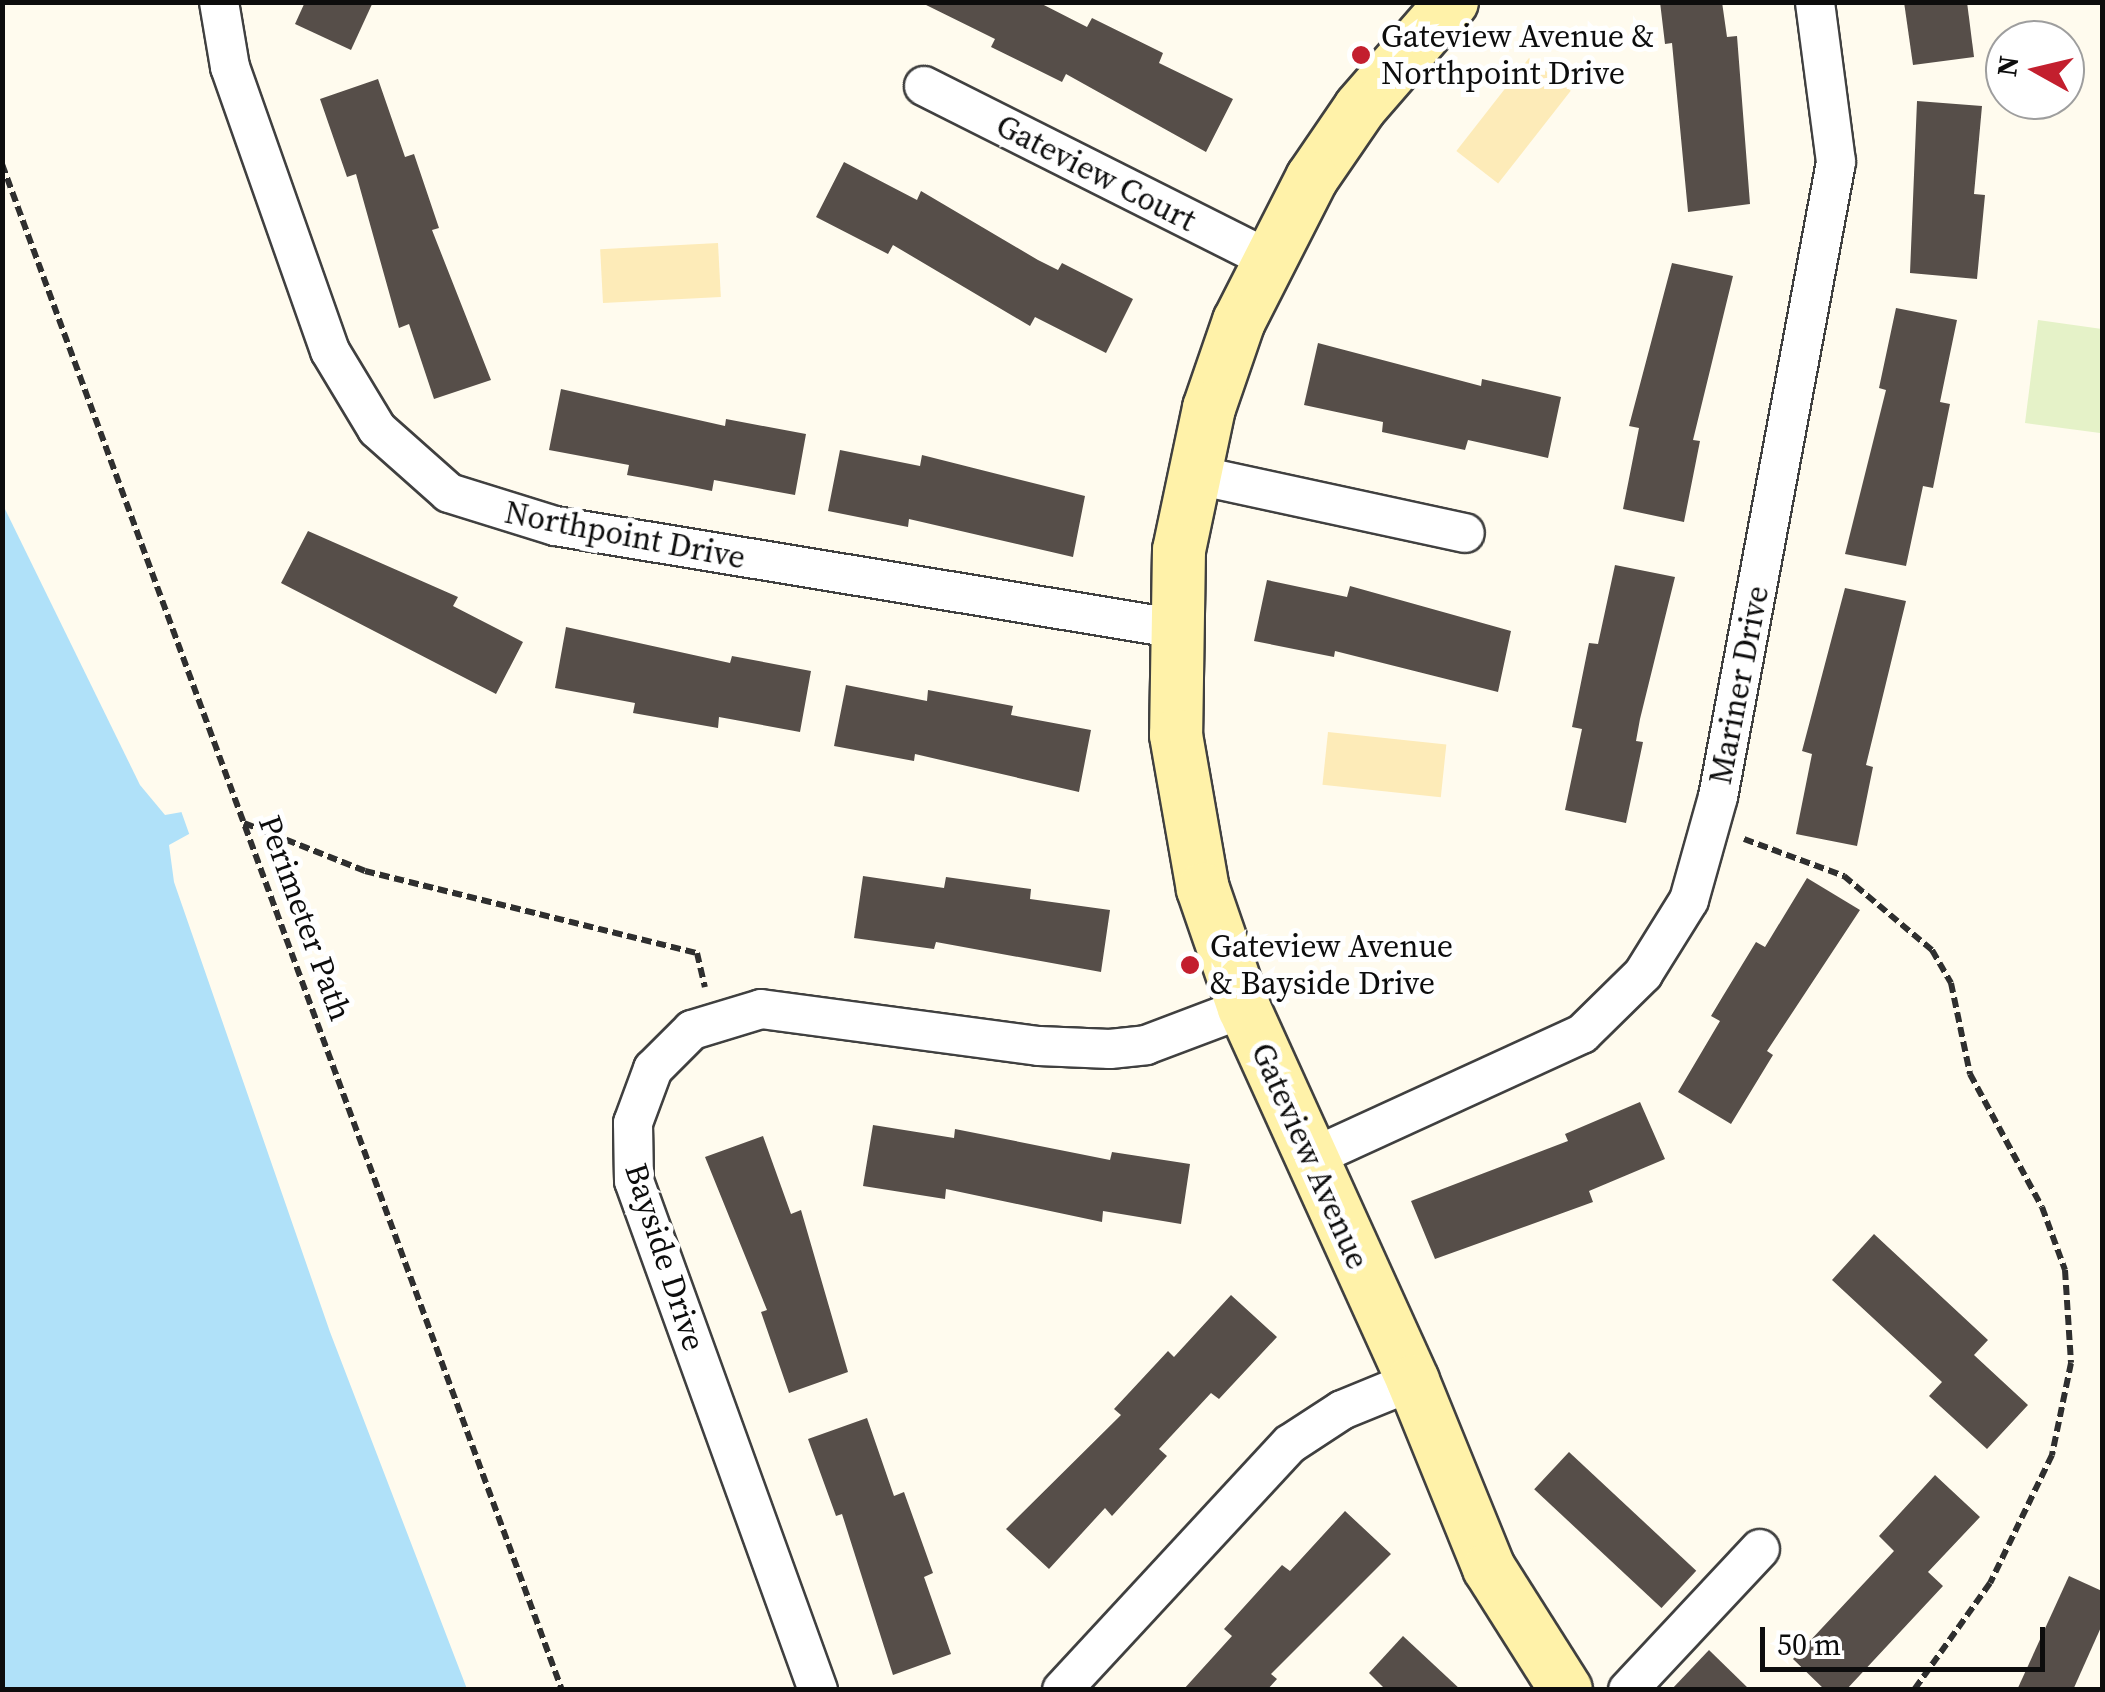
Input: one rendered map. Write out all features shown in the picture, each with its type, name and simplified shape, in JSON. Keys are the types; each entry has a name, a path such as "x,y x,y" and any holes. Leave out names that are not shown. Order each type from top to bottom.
{"street":[{"name":"Northpoint Drive","path":"219,2 230,67 330,351 377,429 449,493 555,526 1173,628"},
{"name":"Gateview Avenue","path":"1452,2 1352,119 1268,259 1222,370 1192,474 1173,628 1176,735 1193,849 1215,935 1244,1008 1413,1381 1489,1568 1566,1690"},
{"name":"Mariner Drive","path":"1311,1158 1534,1061 1600,1022 1676,924 1711,830 1836,162 1815,2"},
{"name":"Gateview Court","path":"924,86 1268,259"},
{"path":"1192,474 1465,532"},
{"name":"Bayside Drive","path":"818,1690 634,1181 638,1098 678,1043 713,1019 760,1009 802,1011 1039,1046 1110,1049 1146,1045 1244,1008"},
{"path":"1062,1690 1290,1444 1342,1410 1413,1381"},
{"path":"1628,1690 1760,1549"}],"path":[{"name":"Perimeter Path","path":"2,164 562,1690"},
{"path":"242,822 366,870 697,953 713,1019"},
{"path":"1711,830 1795,853 1844,876 1932,950 1951,984 1970,1074 2042,1207 2066,1270 2072,1363 2052,1455 1990,1583 1914,1690"}],"sand":[{"path":"1529,58 1571,91 1498,184 1456,151"},
{"path":"718,243 721,297 603,303 600,249"},
{"path":"1328,732 1446,744 1441,797 1322,785"}],"green space":[{"path":"2038,320 2102,329 2100,433 2025,423"}],"water":[{"path":"2,426 187,805 180,808 191,839 199,836 199,870 505,1689 3,1689"}],"pier":[{"path":"3,421 64,517 156,708 192,804 182,812 165,815 140,785 3,505"},
{"path":"189,834 204,835 204,869 277,1044 510,1690 467,1689 330,1332 174,882 169,845"}],"building":[{"path":"305,2 373,2 351,50 295,24"},
{"path":"920,2 1038,2 1087,27 1092,18 1163,53 1159,63 1233,99 1206,152 1066,74 1062,82 991,47 995,39"},
{"path":"1660,2 1722,2 1727,37 1737,36 1750,204 1688,212 1672,43 1665,44"},
{"path":"1904,2 1967,2 1974,57 1913,65"},
{"path":"378,79 405,157 414,154 439,228 432,230 491,380 434,399 409,324 399,328 356,174 347,177 320,99"},
{"path":"1917,101 1982,106 1974,194 1985,195 1977,279 1910,273"},
{"path":"844,162 917,200 921,191 1038,260 1058,270 1062,263 1133,299 1106,353 1035,317 1030,326 893,245 888,254 816,217"},
{"path":"1672,263 1733,276 1693,440 1700,441 1684,522 1623,509 1639,428 1629,426"},
{"path":"1896,308 1957,320 1940,402 1950,404 1933,488 1923,486 1906,566 1845,554 1886,390 1879,388"},
{"path":"1318,343 1481,386 1482,379 1561,397 1548,458 1468,440 1465,450 1382,432 1383,422 1304,405"},
{"path":"561,389 725,426 726,419 806,434 795,495 714,480 712,491 627,475 629,465 549,450"},
{"path":"840,450 920,466 922,455 1085,496 1073,557 909,519 908,527 828,511"},
{"path":"308,531 458,597 453,606 523,642 496,694 281,583"},
{"path":"1615,565 1675,577 1640,719 1636,741 1643,742 1626,823 1565,810 1582,729 1572,727 1589,643 1598,644"},
{"path":"1267,580 1347,597 1350,586 1511,631 1498,692 1335,651 1334,657 1254,641"},
{"path":"1845,588 1906,601 1866,765 1873,767 1857,846 1796,834 1812,754 1802,751"},
{"path":"566,627 730,663 732,656 811,671 800,732 719,717 718,728 633,713 635,703 555,688"},
{"path":"846,685 927,701 928,690 1013,706 1011,715 1091,730 1079,792 915,754 914,761 834,746"},
{"path":"863,876 944,888 946,877 1031,889 1030,899 1110,910 1101,972 936,942 934,949 854,938"},
{"path":"1807,878 1860,910 1767,1051 1773,1055 1731,1124 1678,1092 1720,1021 1711,1016 1723,996 1756,942 1765,947"},
{"path":"1640,1102 1665,1159 1589,1191 1593,1202 1435,1259 1411,1201 1568,1141 1565,1134"},
{"path":"873,1125 954,1138 955,1129 1110,1160 1112,1152 1190,1164 1181,1224 1103,1211 1102,1222 946,1189 945,1199 863,1186"},
{"path":"763,1136 791,1214 801,1210 848,1372 789,1393 761,1312 767,1310 705,1157"},
{"path":"1874,1234 1988,1340 1974,1355 2028,1405 1987,1449 1929,1396 1942,1382 1832,1280"},
{"path":"1231,1295 1277,1337 1219,1399 1211,1393 1159,1449 1167,1456 1112,1516 1105,1508 1049,1569 1006,1529 1121,1415 1114,1409 1168,1351 1174,1357"},
{"path":"867,1418 894,1496 904,1492 933,1573 924,1577 951,1654 893,1675 842,1514 836,1516 808,1439"},
{"path":"1569,1452 1696,1571 1661,1608 1534,1489"},
{"path":"1935,1475 1980,1517 1928,1572 1943,1586 1846,1690 1825,1690 1793,1659 1894,1551 1879,1536"},
{"path":"1345,1511 1391,1554 1271,1674 1277,1679 1267,1690 1183,1690 1232,1636 1224,1629 1282,1565 1290,1571"},
{"path":"2069,1576 2102,1591 2102,1625 2073,1690 2017,1690"},
{"path":"1403,1636 1461,1690 1386,1690 1369,1673"},
{"path":"1709,1650 1750,1690 1671,1690"}],"place":[{"name":"Gateview Avenue & Northpoint Drive","path":"1361,55"},
{"name":"Gateview Avenue & Bayside Drive","path":"1190,965"}]}
